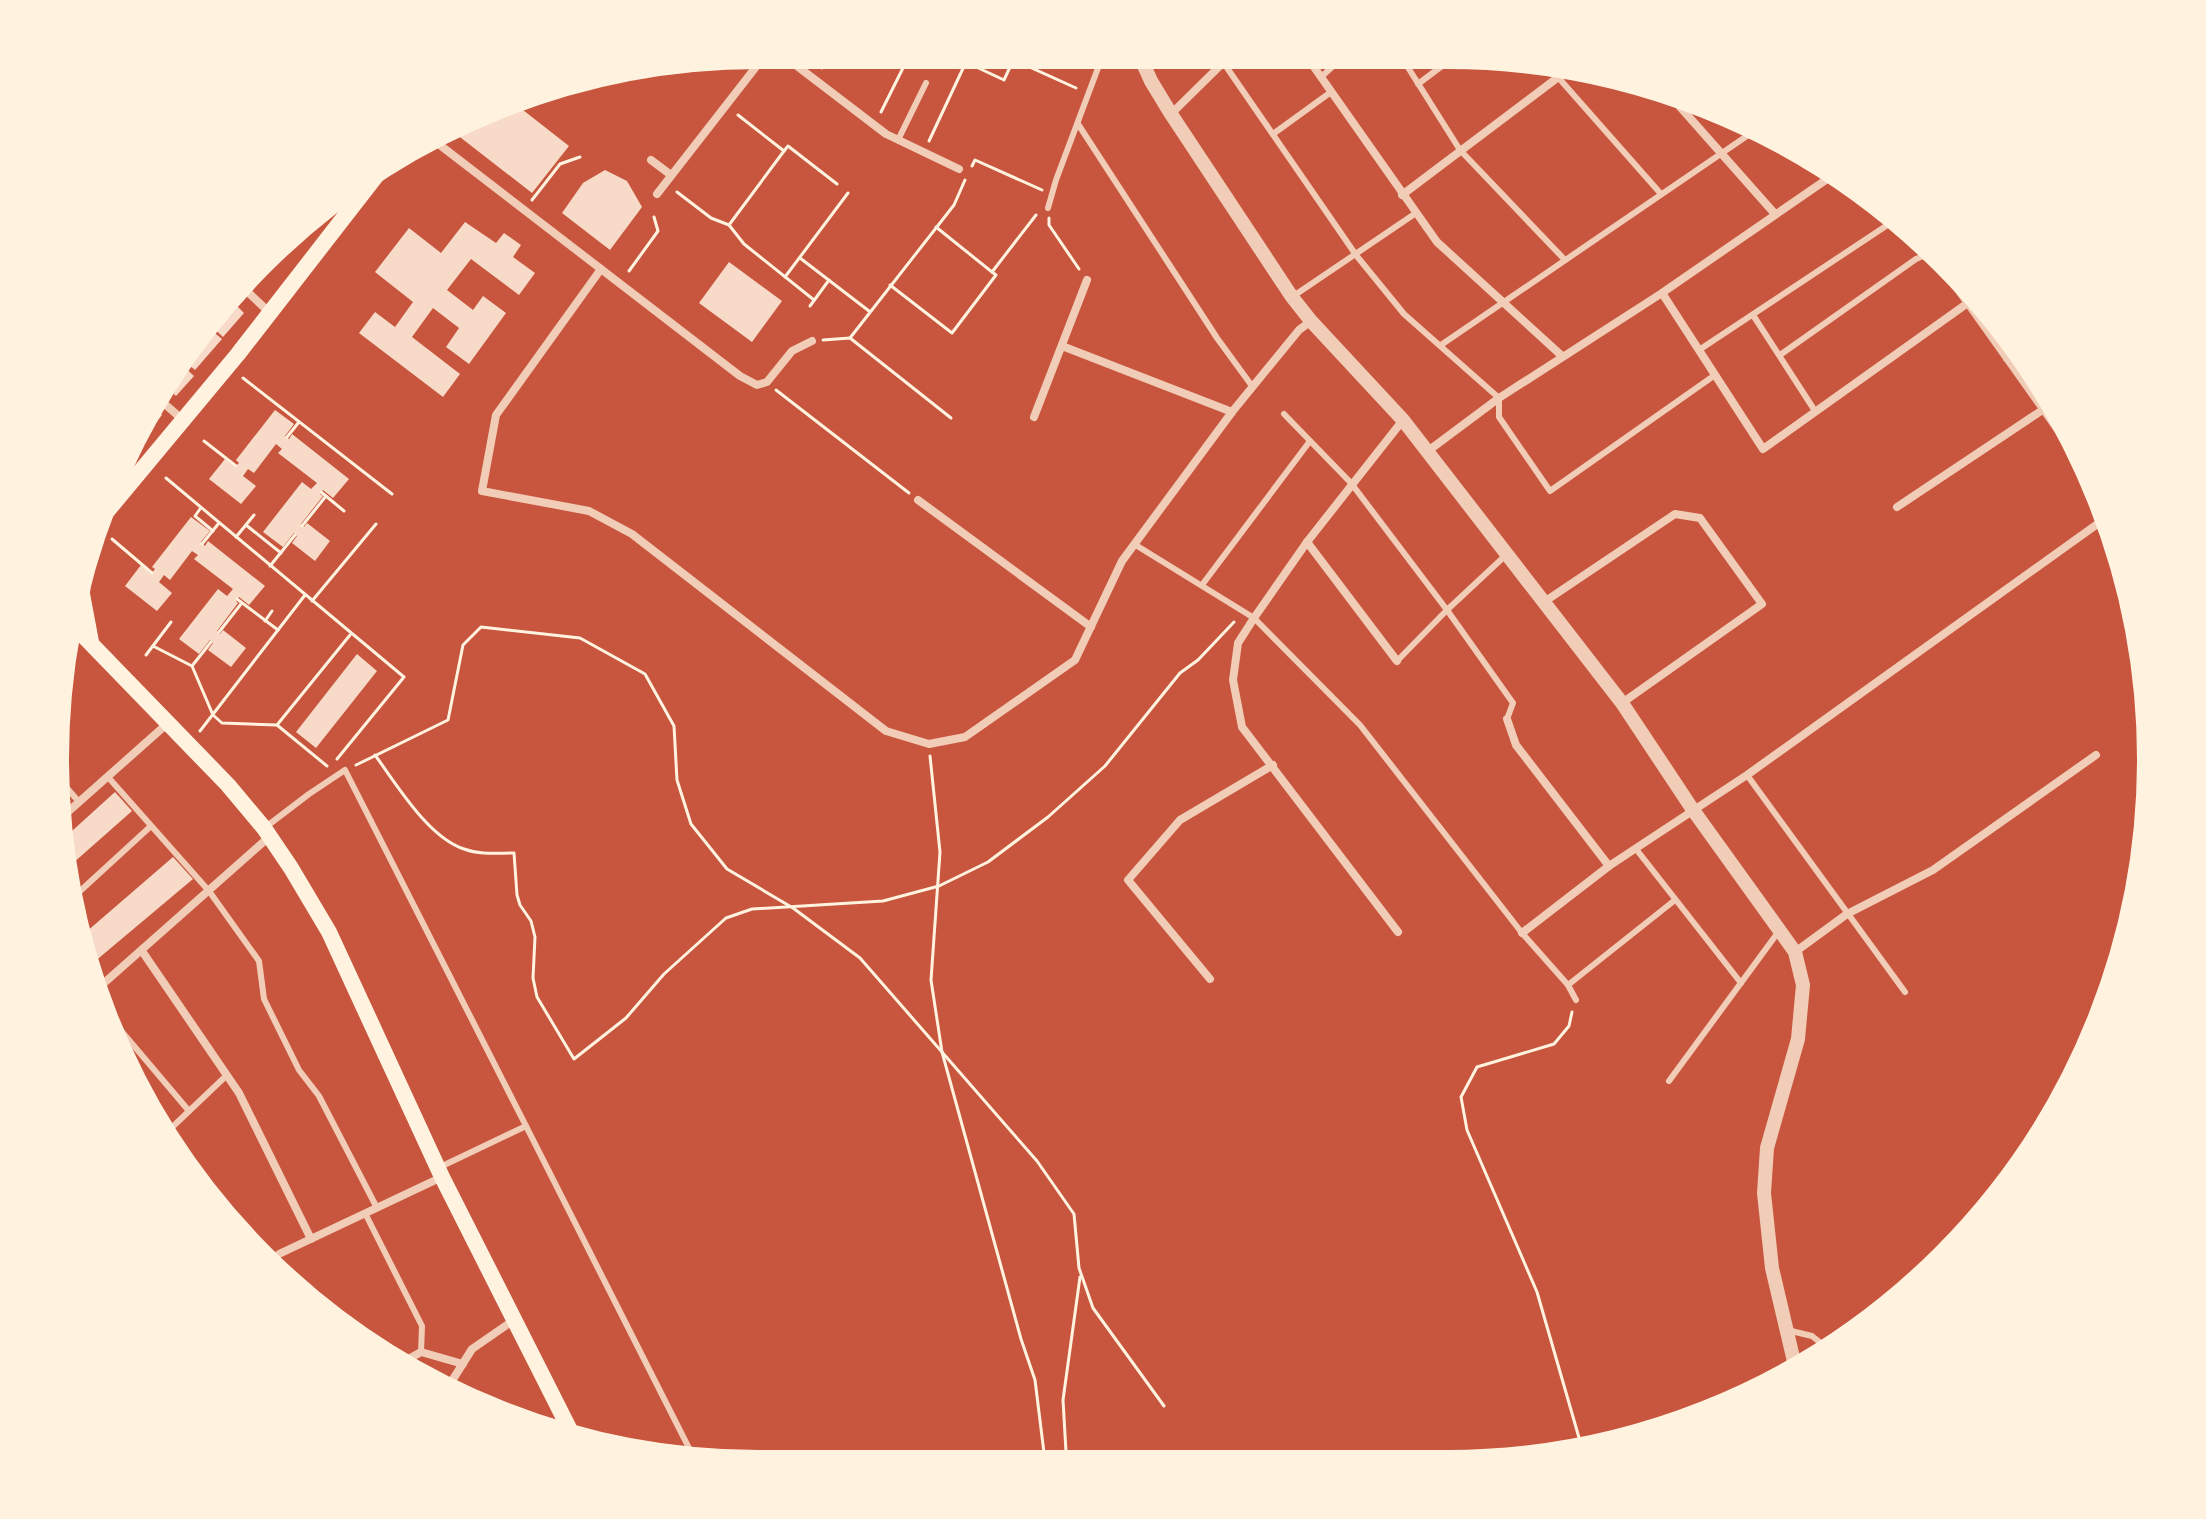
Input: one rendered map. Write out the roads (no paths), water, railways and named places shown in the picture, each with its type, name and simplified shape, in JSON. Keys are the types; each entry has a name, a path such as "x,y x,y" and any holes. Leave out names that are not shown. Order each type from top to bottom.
{"main road":[{"path":"113,504 270,313 371,182"},
{"path":"83,599 92,643"},
{"path":"76,628 228,785 266,832 329,932 440,1172 569,1428"}],"street":[{"path":"657,194 758,64"},
{"path":"794,64 886,134 959,169"},
{"path":"1143,64 1171,114 1292,297 1403,420 1622,703 1693,810 1795,952 1803,985 1798,1039 1767,1148 1764,1193 1772,1268 1794,1362"},
{"path":"1171,114 1221,64"},
{"path":"1312,64 1437,242 1562,356"},
{"path":"1402,195 1562,74"},
{"path":"1677,104 1775,214"},
{"path":"438,143 740,376 757,385 767,382 792,351 812,341"},
{"path":"651,160 671,175"},
{"path":"1428,451 1499,398 1662,293 1828,178"},
{"path":"601,269 496,415 482,491 589,511 632,534 886,731 929,744 965,737 1075,660 1122,561 1252,386 1299,330 1311,321"},
{"path":"1034,417 1087,280"},
{"path":"246,291 270,313"},
{"path":"1959,291 2060,432"},
{"path":"1662,293 1763,449 1967,303"},
{"path":"1062,346 1232,412"},
{"path":"163,402 183,420"},
{"path":"1897,507 2046,407"},
{"path":"1398,932 1242,727 1233,680 1238,643 1254,618 1351,483 1403,420"},
{"path":"918,500 1091,627"},
{"path":"1544,602 1675,514 1700,518 1762,604 1622,703"},
{"path":"1522,933 1609,866 1747,775 2100,522"},
{"path":"1307,542 1397,661"},
{"path":"1507,719 1516,745 1609,866"},
{"path":"66,814 169,722"},
{"path":"1795,952 1847,914 1933,870 2096,755"},
{"path":"1210,979 1128,880 1180,820 1273,765"},
{"path":"102,985 209,891 266,832"},
{"path":"142,951 239,1093 311,1239"},
{"path":"279,1254 377,1208 440,1172"},
{"path":"451,1383 472,1349 514,1320"},
{"path":"408,1359 421,1352 463,1364"}],"lane":[{"path":"1048,208 1100,64"},
{"path":"1224,64 1356,255 1404,314 1499,398 1499,417 1550,491 1715,375"},
{"path":"1321,77 1335,64"},
{"path":"1406,64 1460,150 1565,260"},
{"path":"1418,84 1445,64"},
{"path":"1554,73 1661,194"},
{"path":"898,140 926,83"},
{"path":"1273,134 1331,92"},
{"path":"1078,124 1217,338 1252,386"},
{"path":"1441,345 1750,134"},
{"path":"1292,297 1416,213"},
{"path":"1699,350 1889,224"},
{"path":"1780,355 1925,256"},
{"path":"1753,315 1815,411"},
{"path":"2006,359 2012,355"},
{"path":"1284,414 1351,483 1447,610 1513,703 1507,719"},
{"path":"1202,585 1310,441"},
{"path":"1134,544 1254,618 1360,725 1522,933 1568,985 1576,1000"},
{"path":"1397,661 1507,554"},
{"path":"266,832 309,794 345,770 690,1451"},
{"path":"1747,775 1905,992"},
{"path":"108,777 209,891 259,961 264,999 299,1070 319,1096 377,1208"},
{"path":"65,785 79,802"},
{"path":"77,894 151,826"},
{"path":"1636,849 1741,983"},
{"path":"1568,985 1675,900"},
{"path":"1669,1081 1779,931"},
{"path":"117,1026 189,1111"},
{"path":"170,1129 227,1075"},
{"path":"440,1172 526,1126"},
{"path":"365,1213 422,1326 421,1352"},
{"path":"1787,1330 1812,1336 1823,1344"}]}
